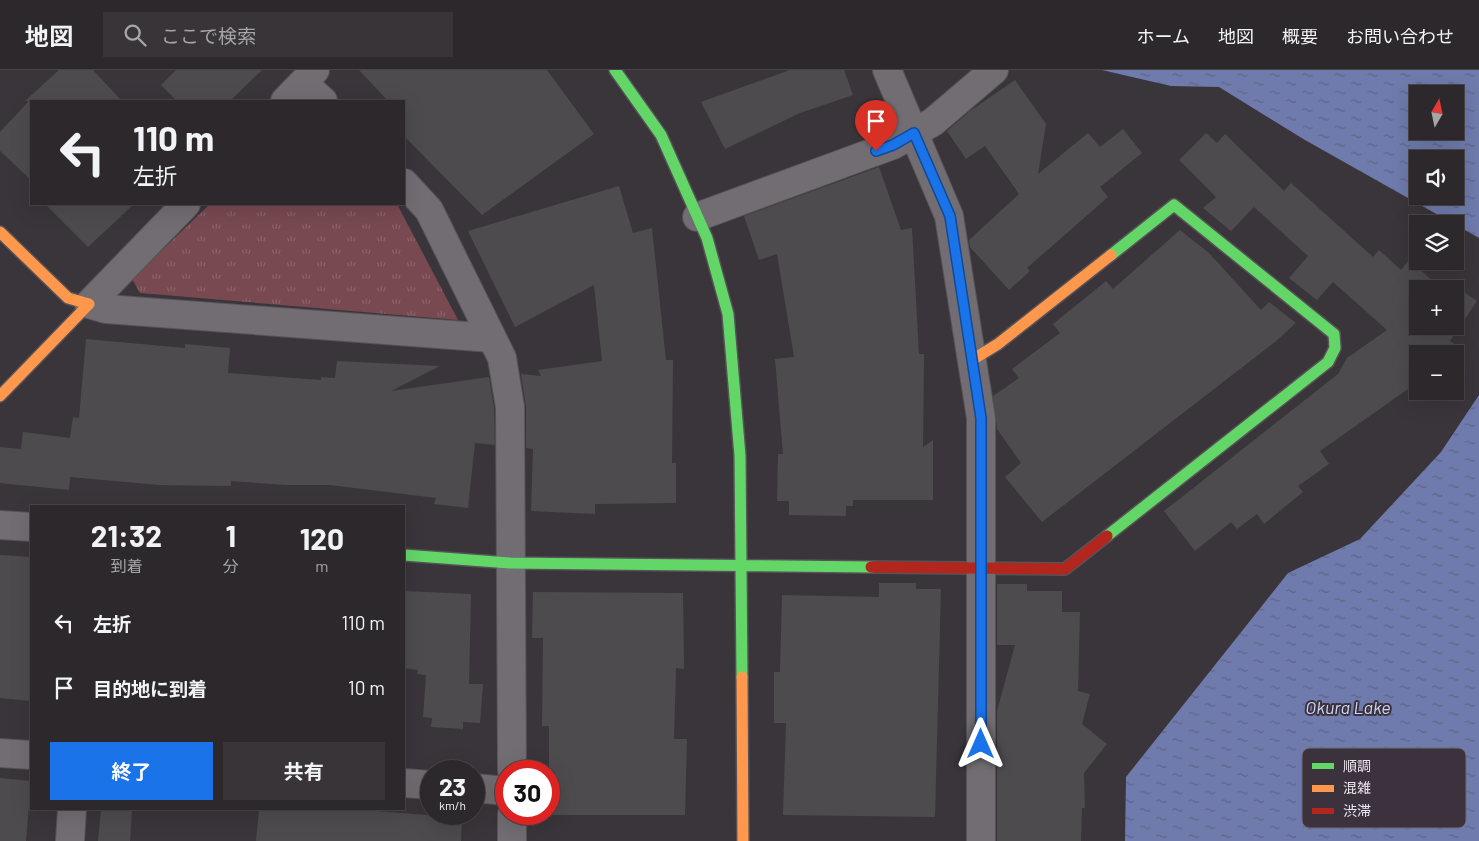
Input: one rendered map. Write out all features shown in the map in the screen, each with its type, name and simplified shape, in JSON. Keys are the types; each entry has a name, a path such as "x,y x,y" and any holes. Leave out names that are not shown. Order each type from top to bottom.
{"street":[{"path":"615,70 661,135 707,238 728,314 740,456 743,841"},
{"path":"887,70 950,216 981,418 981,841"},
{"path":"697,216 893,145 933,122 994,70"},
{"path":"301,85 322,100"},
{"path":"405,184 429,210 502,358 510,407 512,760"},
{"path":"0,396 185,205"},
{"path":"405,555 510,563 1065,569 1328,362 1336,348 1334,334 1174,205 998,344 972,360"},
{"path":"0,232 68,298 106,308 492,338"},
{"path":"0,525 30,527"},
{"path":"0,753 30,755"},
{"path":"405,783 420,784"},
{"path":"70,841 72,810"},
{"path":"512,825 512,841"}],"green space":[{"path":"209,205 398,205 458,320 140,293 132,279"}],"water":[{"path":"1102,70 1479,70 1479,238 1464,230 1464,215 1438,215 1420,205 1464,205 1464,150 1409,150 1409,199 1305,140 1219,87 1171,86"},
{"name":"Okura Lake","path":"1479,395 1479,841 1125,841 1126,777 1288,573 1360,539 1441,452"}],"building":[{"path":"59,70 93,70 121,100 30,100 30,179 0,151 0,132 29,101 25,101"},
{"path":"176,70 262,70 231,100 176,100 161,85"},
{"path":"359,70 547,70 594,134 482,215 405,137 405,100 387,100"},
{"path":"790,70 844,70 853,95 800,113 725,149 701,102"},
{"path":"1015,80 1046,124 1038,174 1088,133 1100,147 1123,129 1142,153 1100,187 1108,197 1027,268 1030,271 1009,290 970,247 969,240 1019,194 985,146 966,159 947,131 970,111"},
{"path":"1206,133 1217,143 1225,134 1284,191 1291,183 1373,257 1379,250 1401,270 1409,260 1409,270 1420,270 1432,280 1409,280 1409,335 1454,335 1450,341 1456,345 1409,345 1409,388 1320,451 1329,464 1298,486 1303,492 1264,524 1257,514 1237,529 1231,522 1195,551 1164,511 1338,374 1347,358 1387,330 1333,282 1317,300 1289,278 1308,256 1254,207 1231,231 1203,208 1216,197 1179,160"},
{"path":"879,167 901,230 912,228 919,354 924,354 923,447 933,440 933,500 853,500 853,506 846,506 846,516 789,515 789,501 777,501 778,454 783,454 775,359 794,357 777,254 759,260 744,216"},
{"path":"619,186 633,233 652,228 666,360 673,360 672,463 676,463 676,503 595,504 595,514 531,511 533,449 526,448 526,407 521,374 541,376 538,370 602,361 594,285 515,327 468,231"},
{"path":"46,205 133,205 88,247"},
{"path":"1180,230 1209,253 1261,310 1269,302 1296,323 1275,342 1042,522 1005,477 1021,463 997,429 993,396 1019,378 1012,369 1060,333 1053,324 1106,281 1113,289"},
{"path":"1464,292 1477,301 1464,320"},
{"path":"86,339 185,348 185,344 230,348 228,373 321,380 321,377 335,378 337,361 440,366 391,391 489,377 494,408 495,445 475,443 468,508 434,504 436,498 330,485 285,485 231,481 231,486 159,485 70,477 69,490 0,483 0,447 21,449 23,432 70,438 73,417 79,418"},
{"path":"0,555 30,557 30,701 0,698"},
{"path":"879,583 916,583 916,589 941,589 935,817 783,815 786,723 774,723 774,672 780,672 782,595 879,597"},
{"path":"997,584 1027,584 1027,591 1062,591 1062,612 1080,612 1078,691 1090,694 1082,724 1107,744 1084,773 1085,808 1082,808 1081,841 997,841 997,711 1015,645 997,645"},
{"path":"405,591 471,594 469,684 483,684 480,723 463,722 463,729 431,727 432,718 423,717 426,675 417,674 418,670 405,668"},
{"path":"533,592 683,593 684,669 676,668 674,739 687,739 685,815 560,815 560,760 549,760 549,726 542,726 543,638 532,638"},
{"path":"0,778 30,781 26,841 0,841"},
{"path":"101,810 132,810 130,841 98,841"},
{"path":"259,810 364,810 420,815 420,825 462,825 461,841 256,841"}],"traffic: fast":[{"path":"615,70 661,135 707,238 728,314 740,456 742,677"},
{"path":"1107,536 1328,362 1335,348 1334,334 1174,205 1111,255"},
{"path":"405,555 510,563 871,567"}],"traffic: slow":[{"path":"0,232 68,298 89,304 0,396"},
{"path":"972,360 998,344 1111,255"},
{"path":"742,677 743,841"}],"traffic: jam":[{"path":"871,567 1065,569 1107,536"}],"route":[{"path":"876,151 893,145 914,133 950,216 981,418 981,744"}]}
